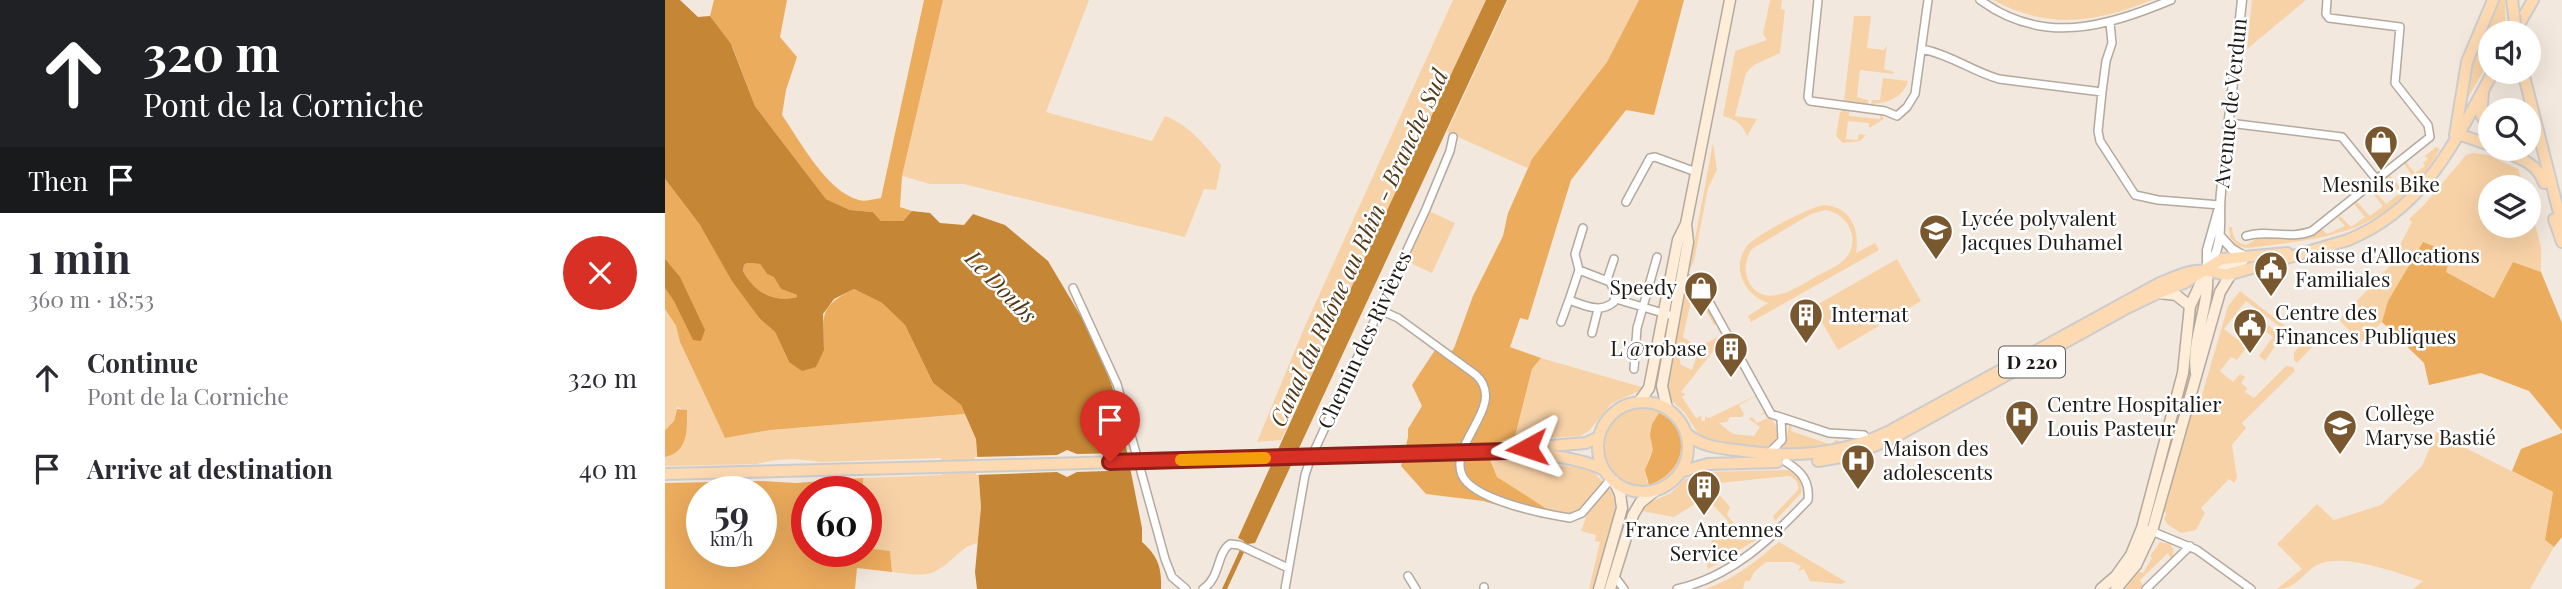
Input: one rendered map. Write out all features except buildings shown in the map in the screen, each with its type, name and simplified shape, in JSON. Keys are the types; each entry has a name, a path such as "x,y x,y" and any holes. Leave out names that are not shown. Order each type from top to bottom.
{"main road":[{"path":"1667,408 1662,386 1678,240 1686,224 1730,0"},
{"path":"2456,137 2467,62 2493,0"},
{"path":"2512,0 2514,21"},
{"path":"2522,21 2531,4"},
{"path":"2207,270 2224,275 2231,274 2356,237 2391,218 2422,190 2486,84"},
{"path":"2524,84 2562,225"},
{"path":"2483,98 2484,88"},
{"path":"2456,137 2478,142"},
{"path":"2523,161 2539,170 2562,242"},
{"path":"1639,402 1649,388 1678,288 1688,242 1686,224"},
{"path":"2101,589 2116,576 2147,529 2183,373 2190,306 2207,270 2222,259 2314,250"},
{"name":"D 220","path":"1686,433 1702,444 1767,454 1824,453 1868,441 2159,283 2184,273 2207,270 2261,255"},
{"path":"2196,373 2194,361 2209,291 2207,270"},
{"name":"D 220","path":"1680,472 1708,464 1836,458 1881,444 2158,292 2184,283 2207,270"},
{"path":"2116,589 2136,565 2201,362 2220,292 2231,274"},
{"path":"2158,292 2176,295 2190,306"},
{"path":"1599,589 1622,508 1620,494 1599,456 1599,437 1613,413 1627,404 1653,403 1667,408 1678,417 1686,433 1688,452 1680,472 1671,482 1655,490 1640,503 1633,515 1610,589"},
{"path":"665,474 1505,451 1586,443 1599,437"},
{"path":"1505,451 1588,461 1631,490 1655,490"}],"street":[{"path":"1818,0 1808,97 1810,101 1885,111 1897,116 1915,94 1928,0"},
{"path":"1980,0 2007,16 2036,24 2068,28 2110,23 2171,0"},
{"name":"Avenue de Verdun","path":"2207,270 2218,251 2221,237 2220,205 2242,0"},
{"path":"2246,236 2263,233 2291,236 2305,234 2329,219 2428,140 2430,129 2395,83 2400,27 2329,18 2326,14 2327,0"},
{"path":"2110,23 2112,43 2106,61 2102,92 2098,131 2100,141 2135,195 2158,200 2220,205"},
{"path":"1922,49 1943,53 1999,79 2102,92"},
{"path":"2229,123 2342,137 2377,180"},
{"name":"Chemin des Rivières","path":"1285,589 1310,460 1451,151 1453,137"},
{"path":"1626,202 1650,158 1655,157 1696,172"},
{"name":"Avenue de Verdun","path":"2207,270 2207,250 2220,205"},
{"path":"1561,322 1579,270 1575,254 1583,229"},
{"path":"2221,237 2232,249 2246,257"},
{"path":"1634,369 1637,328 1657,257"},
{"path":"1607,280 1614,259"},
{"path":"1579,270 1607,280 1615,289 1616,299"},
{"path":"1678,288 1691,279 1703,285 1707,298 1771,414 1829,433 1864,435 1868,441"},
{"path":"1073,288 1103,348 1117,384 1165,559 1172,577 1186,589"},
{"path":"1616,299 1668,315"},
{"path":"1569,300 1598,309 1608,307 1616,299"},
{"path":"1592,333 1598,309"},
{"path":"1380,310 1398,318 1476,375 1485,385 1486,400 1460,463 1462,476 1471,486 1493,498 1570,518 1582,513 1610,476"},
{"path":"1767,454 1783,440 1781,419"},
{"path":"1677,589 1708,579 1739,563 1763,544 1808,500 1805,478 1786,462"},
{"path":"2147,529 2190,546 2225,568 2251,589"},
{"path":"1203,589 1217,573 1225,547 1230,544 1239,545 1288,568"},
{"path":"2146,589 2190,546"},
{"path":"1408,576 1416,589"},
{"path":"1615,577 1624,589"}],"shaded area":[{"path":"714,0 787,0 780,37 797,57 786,90 782,115 825,176 847,195 864,201 881,198 924,0 943,0 902,176 900,207 912,211 903,221 881,221 873,212 850,210 826,199 755,106 732,46 710,16"},
{"path":"943,0 1089,0 1046,112 1152,141 1165,116 1189,130 1221,165 1216,190 1204,189 1185,237 963,184 930,184 902,176"},
{"path":"1453,0 1486,0 1281,440 1257,442 1305,326"},
{"path":"1508,0 1639,0 1607,62 1527,168 1447,132"},
{"path":"1639,0 1684,0 1654,115 1626,110 1571,180 1528,320 1520,318 1510,347 1541,358 1532,369 1515,436 1502,441 1490,460 1497,477 1550,511 1542,518 1483,501 1426,494 1401,466 1408,429 1422,406 1412,385 1435,350 1446,359 1454,348 1473,296 1503,236 1508,213 1532,159 1607,62"},
{"path":"1770,0 1782,0 1781,9 1785,10 1780,53 1754,65 1746,73 1735,116 1757,119 1747,136 1738,123 1723,116 1735,51 1767,40 1763,34"},
{"path":"1993,0 2152,0 2111,14 2072,20 2033,16"},
{"path":"2252,0 2306,0 2247,49"},
{"path":"2497,0 2505,0 2506,21 2489,21"},
{"path":"1854,16 1871,16 1867,48 1884,50 1887,45 1884,69 1894,72 1860,70 1857,97 1868,100 1868,104 1844,101"},
{"path":"2478,48 2478,80 2463,102 2469,70"},
{"path":"1883,78 1908,81 1902,92 1894,98 1871,104 1872,100 1880,100"},
{"path":"1849,110 1849,116 1880,119 1881,113 1884,119 1869,128 1869,123 1848,121 1846,139 1858,140 1859,134 1866,135 1860,141 1843,143 1836,136 1840,112"},
{"path":"1713,143 1717,170 1708,188 1694,261 1689,271"},
{"path":"2436,147 2440,149 2421,177 2402,198 2359,226 2308,240 2248,248 2237,246 2230,237 2229,227 2232,227 2237,241 2246,245 2262,236 2299,239 2322,229 2327,234 2345,226 2338,218 2340,216 2351,227 2365,217 2354,204 2357,202 2370,216 2383,206 2370,190 2372,188 2386,204 2400,193 2386,176 2389,175 2401,188 2414,178 2404,164 2406,162 2415,173 2425,166 2423,163 2428,159 2425,156"},
{"path":"2478,154 2478,161 2501,161 2518,169 2520,175 2478,175 2478,238 2539,238 2541,272 2513,262 2495,298 2446,272 2388,301 2382,322 2361,342 2339,320 2388,268 2412,222 2409,219 2466,155"},
{"path":"665,179 700,225 760,319 775,332 789,362 824,350 825,312 834,301 854,289 882,303 905,325 933,383 961,405 965,414 770,430 725,438 680,342 676,326 665,309"},
{"path":"1817,207 1833,207 1847,215 1855,228 1856,253 1875,243 1879,250 1751,322 1748,316 1768,303 1753,294 1743,280 1740,272 1742,254 1752,241 1761,235","holes":["1825,210 1833,212 1850,228 1852,244 1845,259 1783,294 1774,296 1757,292 1750,284 1746,271 1746,262 1752,249 1811,214"]},
{"path":"1429,211 1455,223 1432,273 1406,261"},
{"path":"2423,242 2451,253 2446,272 2494,298 2513,262 2541,272 2562,323 2562,431 2529,391 2481,373 2429,385 2424,363 2382,322 2388,301"},
{"path":"1897,259 1921,301 1838,350 1813,307"},
{"path":"747,263 760,264 767,274 774,276 781,289 797,297 781,299 759,290 743,271"},
{"path":"1690,286 1699,288 1718,322 1714,325 1701,302 1691,301 1683,337 1696,346 1694,350 1684,346 1681,365 1692,370 1700,346 1724,334 1725,336 1681,392 1686,394 1682,397 1696,418 1701,416 1702,421 1705,421 1705,416 1709,418 1757,395 1767,413 1760,415 1765,411 1756,396 1739,405 1744,414 1742,417 1730,417 1727,422 1719,423 1733,434 1754,436 1760,427 1749,419 1752,417 1757,423 1770,417 1779,430 1779,439 1766,449 1701,438 1685,413 1670,399 1668,384 1686,290"},
{"path":"2240,291 2312,347 2297,363 2294,353 2301,343 2246,301 2224,329 2237,339 2255,315 2282,336 2265,361 2259,356 2273,337 2261,328 2237,360 2231,357 2220,371 2233,382 2240,374 2245,377 2241,383 2247,388 2245,392 2254,398 2286,366 2293,367 2295,371 2242,423 2246,428 2232,445 2237,478 2234,483 2229,479 2201,508 2205,513 2196,530 2181,533 2167,524 2164,518 2167,514 2163,511 2191,413 2197,412 2228,306"},
{"path":"2204,294 2193,343 2189,382 2154,514 2150,513 2188,372 2194,307 2199,295"},
{"path":"665,309 676,326 680,342 725,438 770,430 965,414 976,439 981,507 978,543 965,548 938,570 922,575 892,572 890,551 882,550 882,477 942,475 941,458 819,462 788,459 757,464 665,466 665,457 678,450 685,439 687,411 677,407 674,421 665,430"},
{"path":"1541,358 1645,388 1611,404 1589,431 1580,436 1502,441 1515,436 1532,369"},
{"path":"1640,406 1659,409 1672,419 1681,431 1684,446 1681,461 1674,474 1662,484 1644,488 1627,485 1614,477 1606,465 1603,451 1605,437 1611,423 1623,412","holes":["1679,434 1680,442 1674,466 1663,478 1647,483 1647,464 1652,452"]},
{"path":"677,409 687,410 685,439 679,450 665,457 665,430 674,421"},
{"path":"1659,413 1678,430 1681,452 1670,472 1649,485 1645,470 1653,450 1650,435 1652,424"},
{"path":"1789,425 1792,425 1791,431 1832,445 1835,440 1847,443 1816,449 1781,449 1786,441"},
{"path":"2437,431 2553,492 2545,540 2554,547 2530,589 2413,589 2423,581 2373,566 2333,561 2316,566 2291,586 2277,589 2302,569 2277,544 2317,504 2334,520 2381,505 2422,466"},
{"path":"2562,433 2562,537 2554,547 2545,540 2553,492 2512,471 2521,449"},
{"path":"1510,459 1591,469 1603,482 1578,512 1563,514 1550,511 1496,477 1490,460"},
{"path":"1789,470 1800,479 1802,492 1775,521 1773,516 1798,490 1793,478 1788,476 1720,483 1718,493 1730,507 1727,515 1742,533 1746,526 1756,540 1708,569 1706,560 1715,530 1724,533 1728,521 1707,499 1674,517 1641,511 1648,503 1671,493 1685,479 1700,472"},
{"path":"777,482 791,483 791,567 882,567 882,550 890,551 892,572 857,568 855,589 665,589 665,483 686,483 686,567 777,567"},
{"path":"1607,487 1613,495 1614,521 1595,589 1589,589 1600,542 1595,541 1596,535 1581,531 1587,515"},
{"path":"1779,542 1846,582 1841,584 1810,581 1804,569 1798,571 1801,566 1792,562 1766,562 1754,572 1750,581 1745,581 1743,589 1705,589 1735,575"},
{"path":"2160,542 2170,544 2173,550 2171,559 2168,553 2140,580 2143,586 2140,589 2125,589 2139,572 2143,573"}],"water":[{"name":"Le Doubs","path":"665,0 680,0 698,17 710,16 731,44 755,106 826,199 850,210 873,212 881,221 903,221 912,211 930,213 940,223 964,225 973,214 1005,225 1048,261 1089,330 1111,383 1119,411 1142,528 1142,542 1158,563 1161,589 977,589 975,572 981,507 976,439 961,405 933,383 905,325 882,303 854,289 834,299 823,314 824,350 816,367 802,371 789,362 775,332 760,319 732,281 700,225 665,179","holes":["760,264 767,274 774,277 781,289 797,297 773,297 753,285 743,271 744,265"]},
{"path":"1486,0 1507,0 1255,543 1248,544 1227,589 1222,589 1244,541 1238,538 1367,253"},
{"path":"665,259 680,277 705,330 701,341 693,340 665,288"}],"pier":[{"path":"1067,450 1077,454 1131,453 1135,470 1077,472 1067,477 1057,472 976,475 974,457 1057,455"}],"slow traffic":[{"path":"1181,460 1265,458"}],"place":[{"name":"Mesnils Bike","path":"2381,172"},
{"name":"Lycée polyvalent Jacques Duhamel","path":"1936,261"},
{"name":"Caisse d'Allocations Familiales","path":"2271,298"},
{"name":"Speedy","path":"1701,318"},
{"name":"Internat","path":"1806,345"},
{"name":"Centre des Finances Publiques","path":"2250,355"},
{"name":"L'@robase","path":"1731,379"},
{"name":"Centre Hospitalier Louis Pasteur","path":"2022,447"},
{"name":"Collège Maryse Bastié","path":"2340,456"},
{"name":"Maison des adolescents","path":"1858,491"},
{"name":"France Antennes Service","path":"1704,517"}],"route":[{"path":"1110,462 1508,451 1527,448"}],"water label":[{"name":"Canal du Rhône au Rhin - Branche Sud","path":"1359,248"}]}
